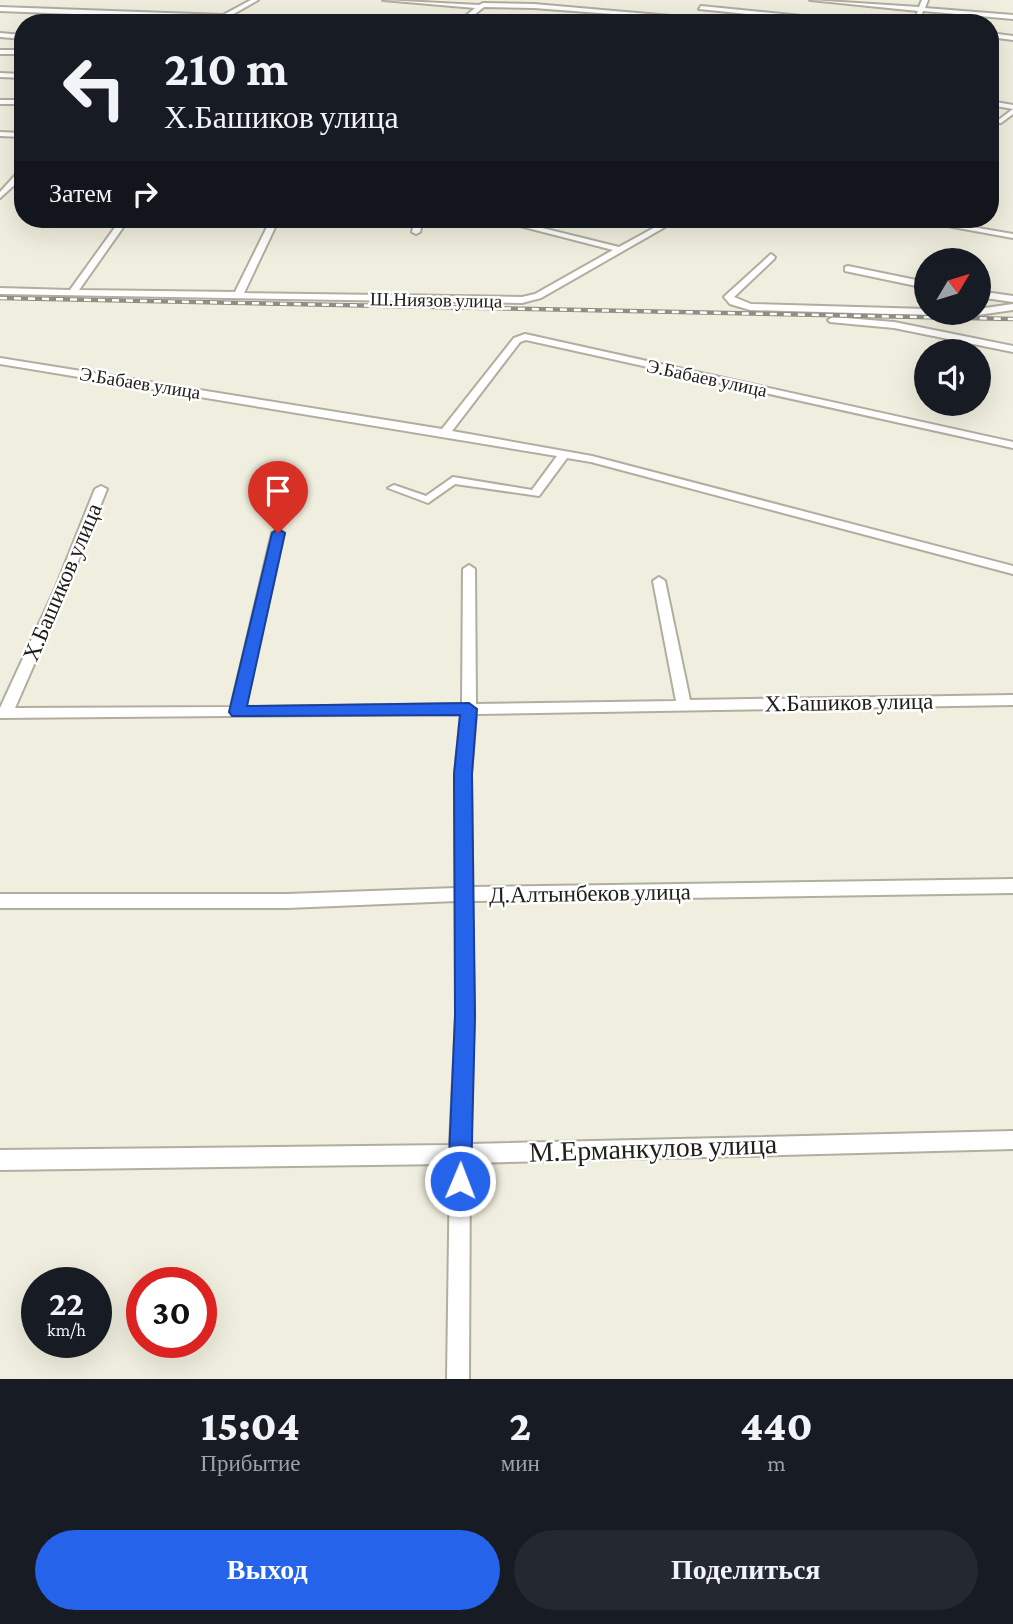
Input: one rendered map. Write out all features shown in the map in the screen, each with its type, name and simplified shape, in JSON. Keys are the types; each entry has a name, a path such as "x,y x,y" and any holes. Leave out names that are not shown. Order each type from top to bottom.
{"street":[{"path":"0,3 7,0"},
{"path":"229,14 255,0"},
{"path":"386,0 482,6 534,6 623,14"},
{"path":"472,14 489,0"},
{"path":"685,0 707,1"},
{"path":"813,0 973,14"},
{"path":"919,14 925,0"},
{"path":"695,14 707,1"},
{"path":"701,8 761,14"},
{"path":"0,9 123,14"},
{"path":"999,122 1013,109"},
{"path":"0,196 14,181"},
{"path":"73,292 119,228"},
{"path":"238,296 271,228"},
{"path":"416,232 417,228"},
{"path":"533,228 622,250"},
{"name":"Ш.Ниязов улица","path":"0,291 522,300 538,296 660,228"},
{"path":"966,228 1013,236"},
{"path":"771,257 735,288 729,297 733,302 750,307 914,312"},
{"path":"848,269 914,283"},
{"path":"991,296 1013,299"},
{"path":"991,310 1013,307"},
{"path":"833,320 894,325 1013,349"},
{"name":"Э.Бабаев улица","path":"445,433 517,340 533,337 1013,445"},
{"name":"Э.Бабаев улица","path":"0,361 564,454 670,478 1013,570"},
{"path":"394,488 428,500 453,480 535,494 564,454"},
{"name":"Х.Башиков улица","path":"102,489 61,589 3,713 469,709 1013,699"},
{"path":"237,712 278,533"},
{"path":"458,1379 460,1154 465,1016 463,774 469,709 469,569"},
{"path":"660,581 684,704"},
{"name":"Д.Алтынбеков улица","path":"0,901 287,901 463,894 1013,886"},
{"name":"М.Ерманкулов улица","path":"0,1160 460,1154 1013,1140"}],"railway":[{"path":"0,298 1013,319"}],"route":[{"path":"278,533 237,712 469,709 463,774 465,1016 460,1181"}]}
